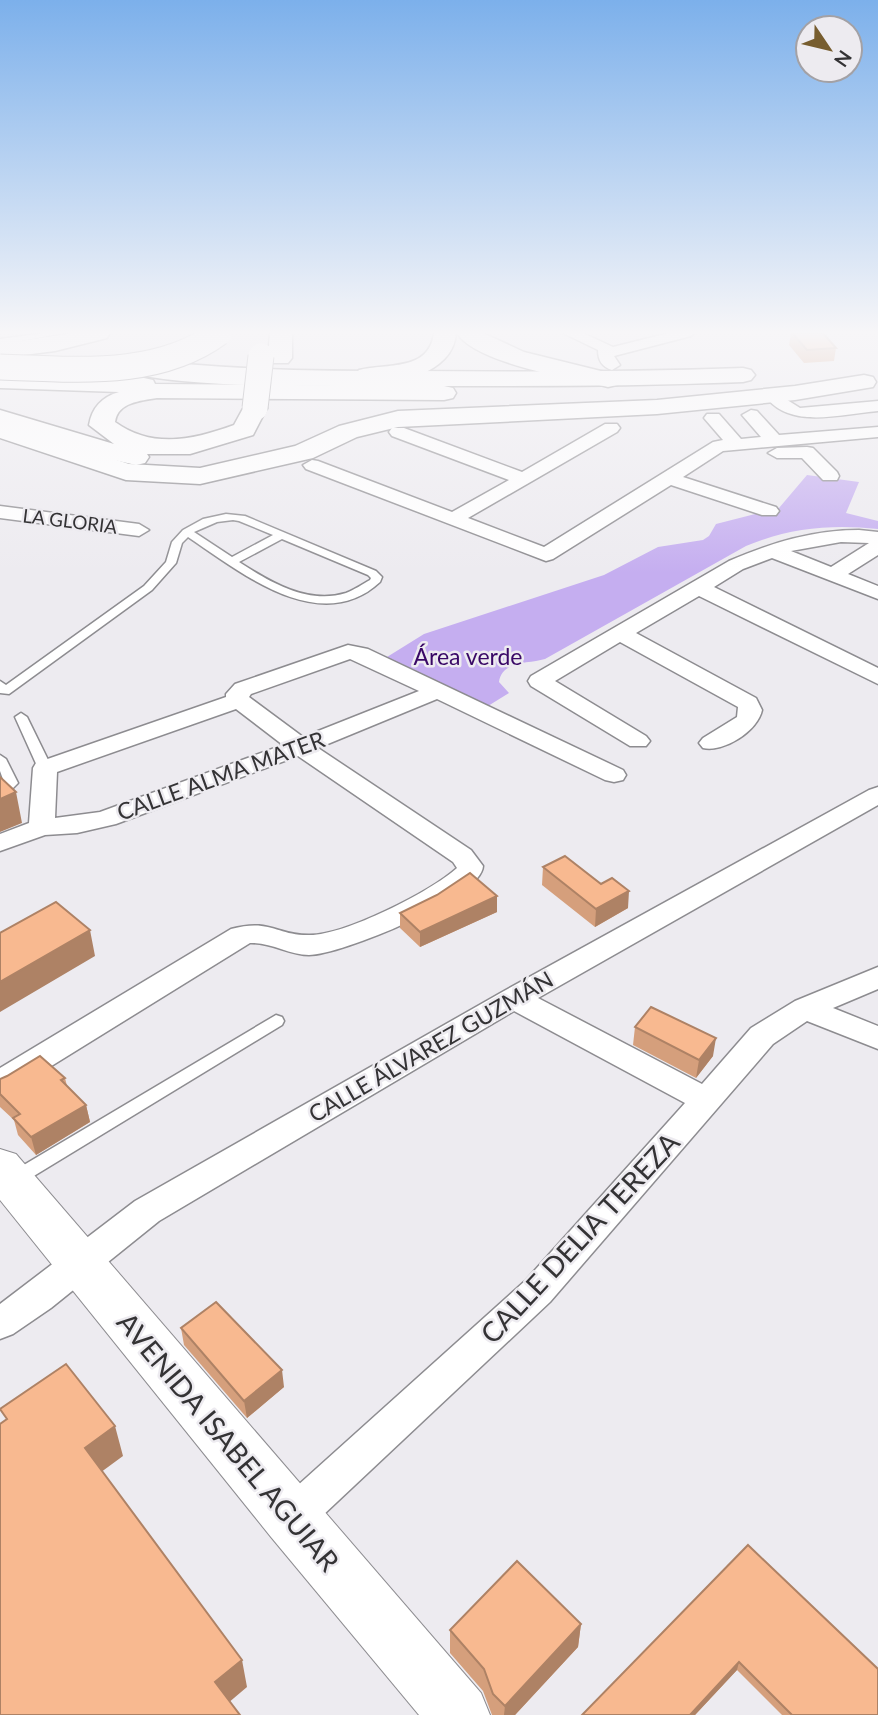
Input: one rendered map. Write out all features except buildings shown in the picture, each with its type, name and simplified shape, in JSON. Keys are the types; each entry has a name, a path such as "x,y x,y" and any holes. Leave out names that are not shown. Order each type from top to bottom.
{"main road":[{"path":"103,413 102,425 127,443 177,448 200,446 244,430 261,413"},
{"path":"6,424 124,455 165,462 191,462 217,459 245,449 270,428 267,413"},
{"path":"6,424 126,472 200,476 282,458 348,431 398,419 557,413"},
{"name":"AVENIDA ISABEL AGUIAR","path":"6,1174 291,1518 459,1715"}],"street":[{"path":"800,413 820,436"},
{"path":"751,415 774,453 807,452 830,475"},
{"path":"713,418 735,443"},
{"path":"452,520 611,428"},
{"path":"398,432 524,478"},
{"path":"312,465 546,555 719,446 878,432"},
{"path":"669,478 769,511"},
{"name":"LA GLORIA","path":"0,512 139,530"},
{"path":"638,741 539,681 700,589 736,565 770,550 820,536 844,534 878,538"},
{"path":"832,575 878,546"},
{"path":"770,550 878,593"},
{"path":"700,589 878,677"},
{"path":"621,634 748,703 751,715 745,722 711,743"},
{"path":"0,1083 241,936 262,932 309,945 338,941 452,885 470,871 470,866 462,856 300,747 239,700 237,694 243,690 348,652 360,654 614,775"},
{"name":"CALLE ALMA MATER","path":"0,843 42,827 85,824 107,818 300,747 438,691"},
{"path":"42,827 45,768 239,700"},
{"name":"CALLE ÁLVAREZ GUZMÁN","path":"0,1323 147,1211 513,998 878,795"},
{"name":"CALLE DELIA TEREZA","path":"291,1518 538,1292 762,1036 805,1008 878,977"},
{"path":"513,998 706,1100"},
{"path":"805,1008 878,1038"}],"lane":[{"path":"0,685 5,691 148,587 171,563 177,542 187,531 222,516 241,518 377,577 375,582 344,598 330,602 310,601 230,562 187,531"},
{"path":"230,562 281,535"},
{"path":"20,717 45,768"},
{"path":"0,759 10,777 10,783 0,793"},
{"path":"6,1174 276,1021"}],"green space":[{"name":"Área verde","path":"807,475 859,482 846,513 878,521 878,529 844,527 794,531 746,546 545,659 511,666 501,675 499,682 509,693 488,706 387,657 424,634 604,575 658,547 703,540 709,536 716,524 779,508"}]}
